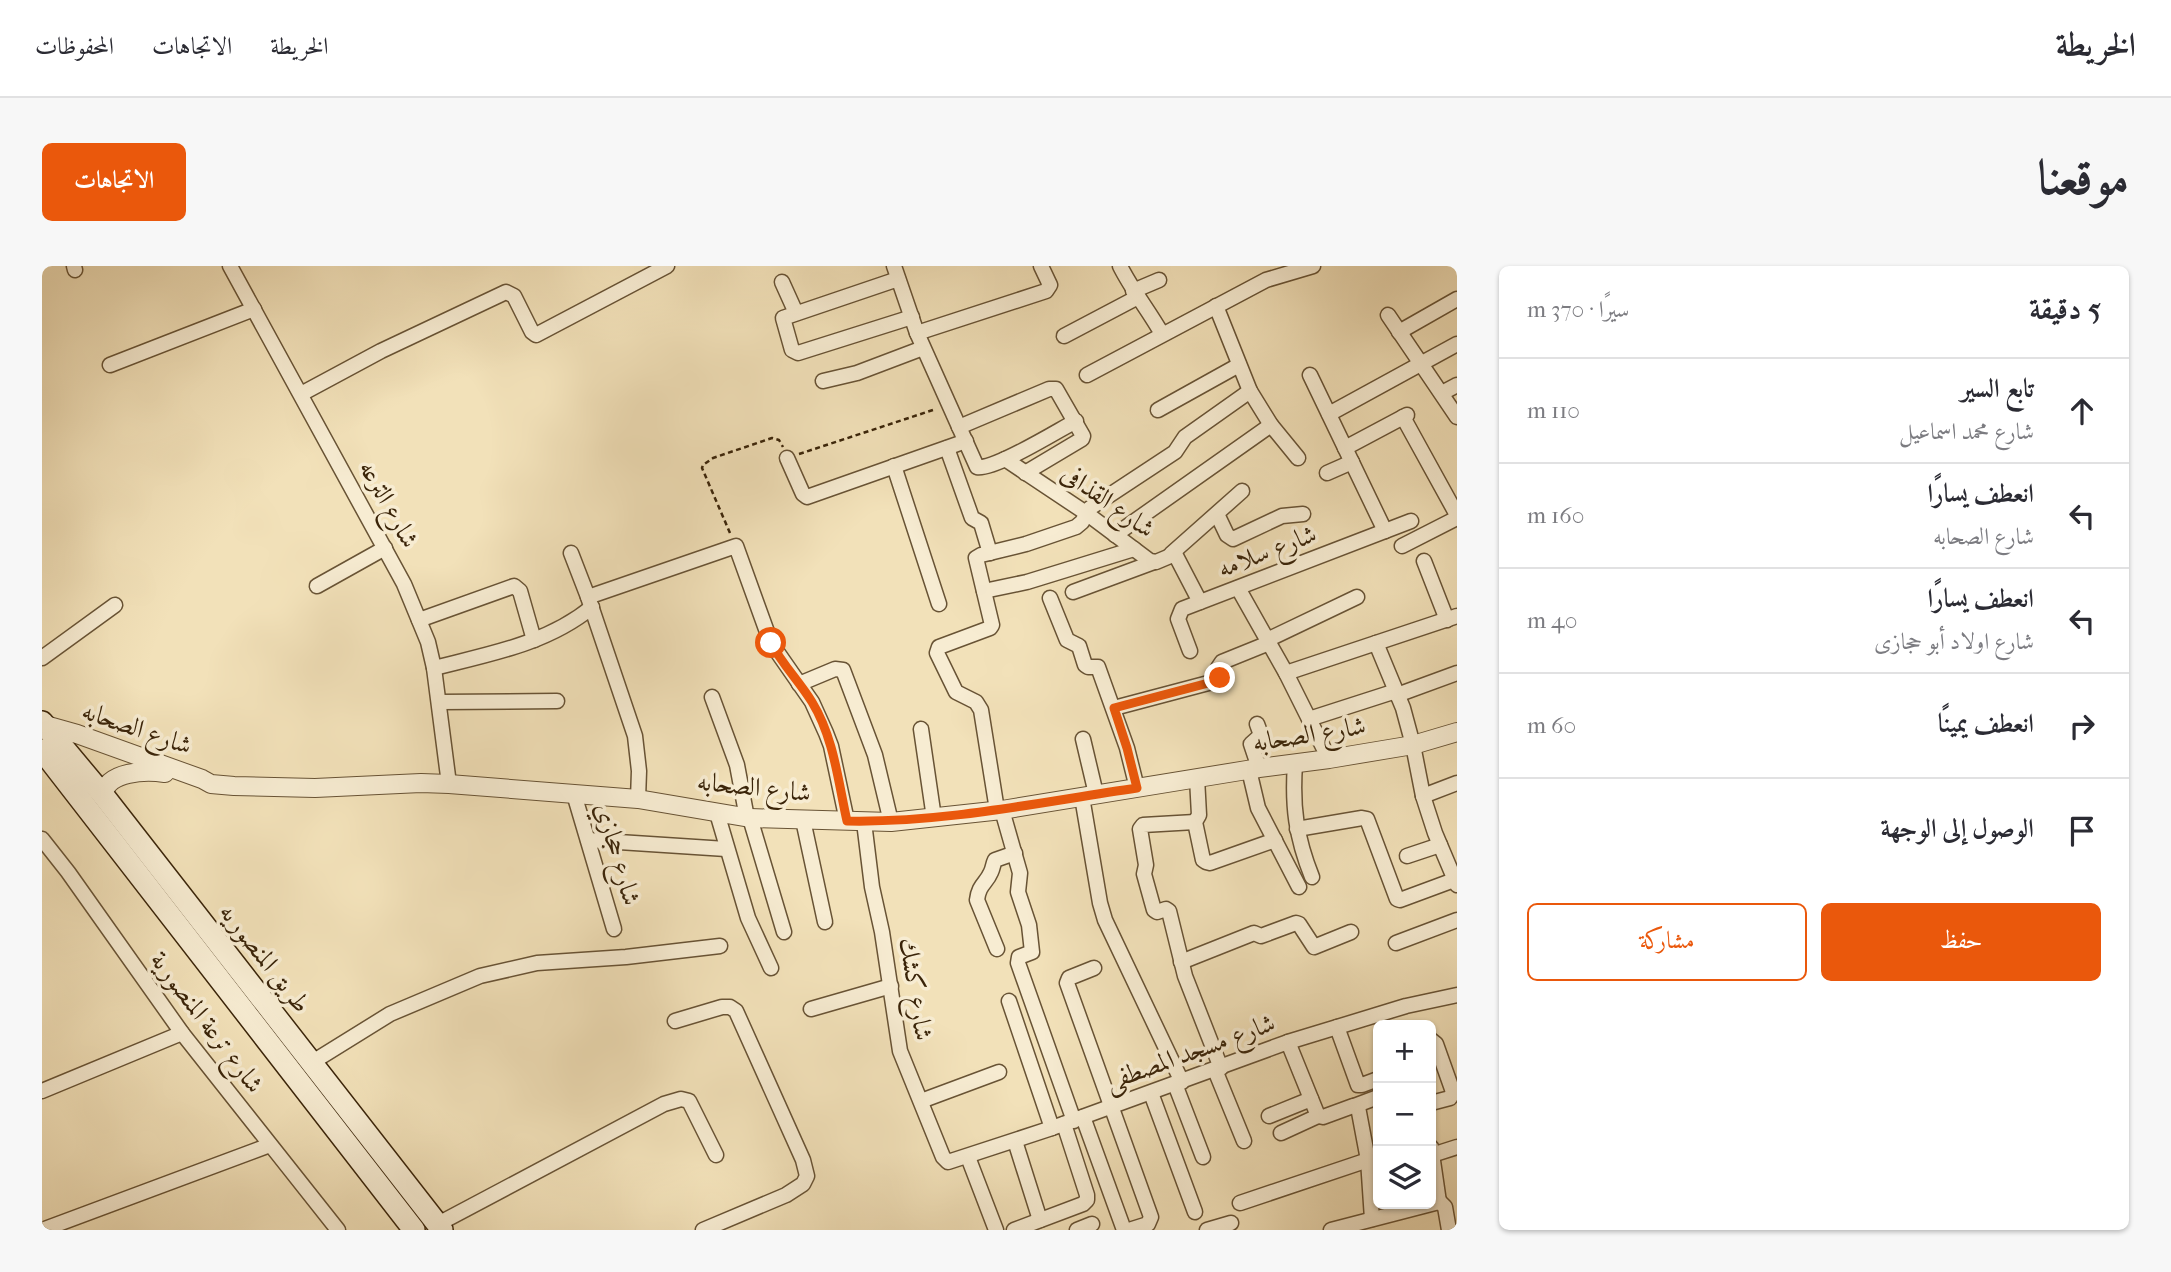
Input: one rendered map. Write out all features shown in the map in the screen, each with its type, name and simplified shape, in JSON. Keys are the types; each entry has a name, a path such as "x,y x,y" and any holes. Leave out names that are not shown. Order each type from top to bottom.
{"main road":[{"name":"طريق المنصوريه","path":"44,724 103,795 440,1227"},
{"name":"طريق المنصوريه","path":"42,750 414,1230"}],"street":[{"name":"شارع الترعه","path":"230,266 404,584 428,642 434,668 449,784"},
{"path":"301,394 382,351 506,292 514,296 536,335 667,266"},
{"path":"917,333 1046,290 1050,285 1041,266"},
{"path":"1120,266 1162,334"},
{"path":"1087,375 1266,280 1313,266"},
{"path":"912,317 798,354 793,352 783,321 785,317 896,273 912,317 917,333 923,348 977,465 981,468 1005,459 1076,421"},
{"path":"1065,336 1158,279"},
{"path":"782,282 796,313"},
{"path":"1399,332 1457,299"},
{"path":"1216,306 1250,391 1270,425 1298,458"},
{"path":"110,365 254,309"},
{"path":"1388,315 1457,417"},
{"path":"1329,414 1457,344"},
{"path":"823,381 857,373 923,348"},
{"path":"1158,410 1239,365"},
{"path":"1311,375 1385,531"},
{"path":"1442,393 1457,385"},
{"path":"959,427 1053,388 1059,392 1083,434 1082,439 1025,473"},
{"path":"1014,1230 1083,1204 1087,1195 1068,1122 1018,962 1019,957 1033,948 1029,925 1017,892 1020,873 1000,810 981,710 976,702 956,692 937,649 992,626 976,558 1076,527 1090,508 1175,452 1185,437 1250,391"},
{"path":"1327,473 1405,416 1457,517 1402,546"},
{"path":"1115,535 1270,425"},
{"path":"787,458 803,494 807,497 966,442"},
{"path":"947,448 972,518 981,523 990,553"},
{"name":"شارع القذافى","path":"1005,459 1154,562 1171,554 1176,555 1200,602"},
{"path":"894,466 939,604"},
{"path":"1171,554 1242,492"},
{"path":"1217,514 1227,535 1233,539 1282,516 1303,514"},
{"name":"شارع سلامه","path":"1190,651 1178,619 1182,609 1410,521"},
{"name":"شارع كشك","path":"590,602 736,546 771,643 812,702 829,739 872,887 900,1051 943,1157"},
{"path":"317,586 385,548"},
{"path":"984,591 1027,582 1134,549"},
{"path":"571,552 635,736 639,771 638,799"},
{"path":"1286,673 1452,618 1424,561"},
{"path":"1073,592 1154,562"},
{"path":"419,620 514,586 520,591 534,640"},
{"path":"1238,588 1286,673 1329,759"},
{"path":"1114,708 1216,681 1220,678 1218,668 1222,662 1357,597"},
{"path":"1050,598 1067,640 1079,646 1084,665 1098,667 1127,748 1137,788"},
{"path":"434,668 534,640 564,627 590,602"},
{"path":"42,658 116,605"},
{"path":"1297,829 1367,819 1397,899 1456,883 1423,796 1413,745 1376,643"},
{"path":"799,684 835,669 843,670 875,755 891,822"},
{"path":"1309,719 1457,673"},
{"path":"712,697 737,765 748,818 784,932"},
{"path":"440,702 557,701"},
{"name":"شارع الصحابه","path":"44,724 211,784 315,788 449,784 638,799 748,818 855,822 891,822 1000,810 1413,745 1457,732"},
{"path":"1257,724 1261,735 1251,744 1258,808 1299,887"},
{"path":"921,729 934,818"},
{"path":"1083,739 1100,903 1105,920 1178,1083 1203,1157"},
{"path":"1295,764 1293,793 1297,829 1312,877"},
{"name":"شارع الصحابه","path":"103,795 108,784 141,771 167,773 206,790 211,784"},
{"path":"1197,778 1199,815 1195,822 1203,860 1208,863 1275,840"},
{"path":"1423,796 1457,783"},
{"name":"شارع حجازي","path":"574,794 614,929"},
{"path":"717,813 748,918 771,968"},
{"path":"803,820 825,922"},
{"path":"1195,822 1144,824 1140,829 1146,865 1144,874 1154,911 1169,911 1181,961 1244,1141"},
{"name":"شارع ترعة المنصورية","path":"42,839 182,1033 338,1230"},
{"path":"588,840 726,849"},
{"path":"1407,856 1440,845"},
{"path":"997,950 977,900 978,893 995,860 1015,853"},
{"path":"1396,943 1457,920"},
{"path":"1181,961 1254,933 1261,936 1296,923 1314,947 1351,932"},
{"path":"311,1063 390,1014 480,976 537,963 626,957 720,946"},
{"path":"1009,1001 1068,1122 1127,1230 1149,1223 1151,1217 1067,983 1069,978 1094,968"},
{"path":"811,1009 891,986"},
{"name":"شارع مسجد المصطفى","path":"943,1157 948,1162 968,1157 1289,1042 1406,1006 1457,995"},
{"path":"675,1021 722,1007 730,1007 736,1011 803,1160 807,1175 803,1184 786,1195 703,1230"},
{"path":"1337,1027 1358,1085 1373,1081"},
{"path":"42,1091 182,1033"},
{"path":"1289,1042 1318,1116"},
{"path":"1436,1044 1453,1095 1436,1102"},
{"path":"921,1101 999,1072"},
{"path":"1151,1093 1195,1212"},
{"path":"440,1227 664,1104 681,1099 689,1101 716,1155"},
{"path":"1269,1116 1311,1099"},
{"path":"1281,1133 1318,1116 1323,1117 1373,1099"},
{"path":"1354,1106 1359,1110 1372,1169 1372,1219"},
{"path":"1015,1141 1040,1220"},
{"path":"42,1230 270,1145"},
{"path":"1436,1150 1457,1147"},
{"path":"968,1157 996,1230"},
{"path":"1240,1203 1372,1169"},
{"path":"1436,1179 1449,1230"},
{"path":"1331,1230 1440,1202"},
{"path":"1207,1230 1231,1223"},
{"path":"1077,1230 1092,1224"}],"route":[{"path":"771,643 812,702 826,733 847,821 891,822 925,819 1002,810 1137,788 1114,708 1220,678"}]}
